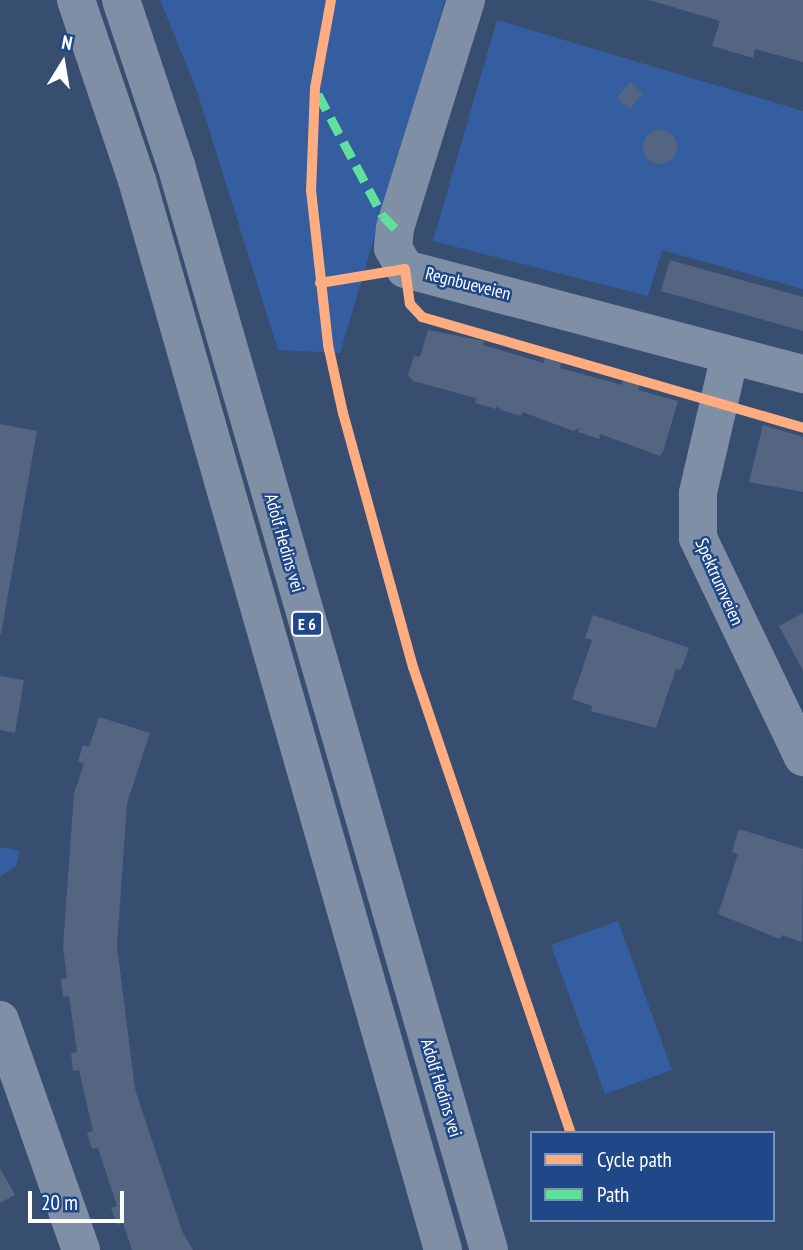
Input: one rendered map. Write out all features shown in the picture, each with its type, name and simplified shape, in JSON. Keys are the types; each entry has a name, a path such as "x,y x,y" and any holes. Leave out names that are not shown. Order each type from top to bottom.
{"highway":[{"name":"E 6","path":"76,0 137,180 256,610 443,1250"},
{"name":"Adolf Hedins vei","path":"121,0 176,166 489,1250"}],"street":[{"name":"Regnbueveien","path":"466,0 395,228 393,248 405,268 803,374"},
{"name":"Spektrumveien","path":"730,355 698,494 698,538 803,757"},
{"path":"0,1020 81,1250"}],"shaded area":[{"path":"160,0 445,0 340,353 278,350 197,91"},
{"path":"497,20 803,111 803,289 662,250 648,296 433,241"},
{"path":"0,847 20,851 16,866 0,877"},
{"path":"618,921 672,1070 605,1094 551,945"}],"building":[{"path":"649,0 803,0 803,62 755,49 753,58 712,46 720,21"},
{"path":"630,82 643,93 630,109 616,98"},
{"path":"660,130 672,135 677,147 672,159 660,164 648,159 643,147 648,135"},
{"path":"670,260 803,297 803,331 661,291"},
{"path":"428,330 484,341 483,345 544,363 545,358 561,363 560,368 622,385 623,380 640,385 638,390 678,401 663,452 660,456 600,434 599,439 578,432 580,428 573,431 523,412 521,416 501,410 497,405 496,409 475,403 476,398 413,381 408,375 414,356 420,357"},
{"path":"0,424 37,431 1,634 0,634"},
{"path":"763,425 803,437 803,492 749,482"},
{"path":"803,613 803,671 779,626"},
{"path":"593,615 689,648 681,670 676,669 656,728 591,711 592,706 572,699 592,640 585,638"},
{"path":"0,676 24,680 15,733 0,730"},
{"path":"99,717 150,733 127,803 117,946 135,1089 182,1231 193,1250 132,1250 123,1223 117,1225 111,1208 117,1206 98,1148 92,1149 87,1133 93,1131 79,1070 73,1071 71,1053 77,1052 69,996 63,997 61,979 67,978 63,947 74,793 84,764 78,761 83,745 89,747"},
{"path":"739,829 803,849 802,942 782,935 780,939 718,914 738,854 732,852"},
{"path":"0,1168 15,1195 0,1203"}],"marked path":[{"path":"318,94 383,216 395,228"}],"cycle path":[{"path":"331,0 315,88 311,190 328,345 343,413 413,667 570,1131"},
{"path":"320,283 405,269 410,304 422,317 803,428"}]}
